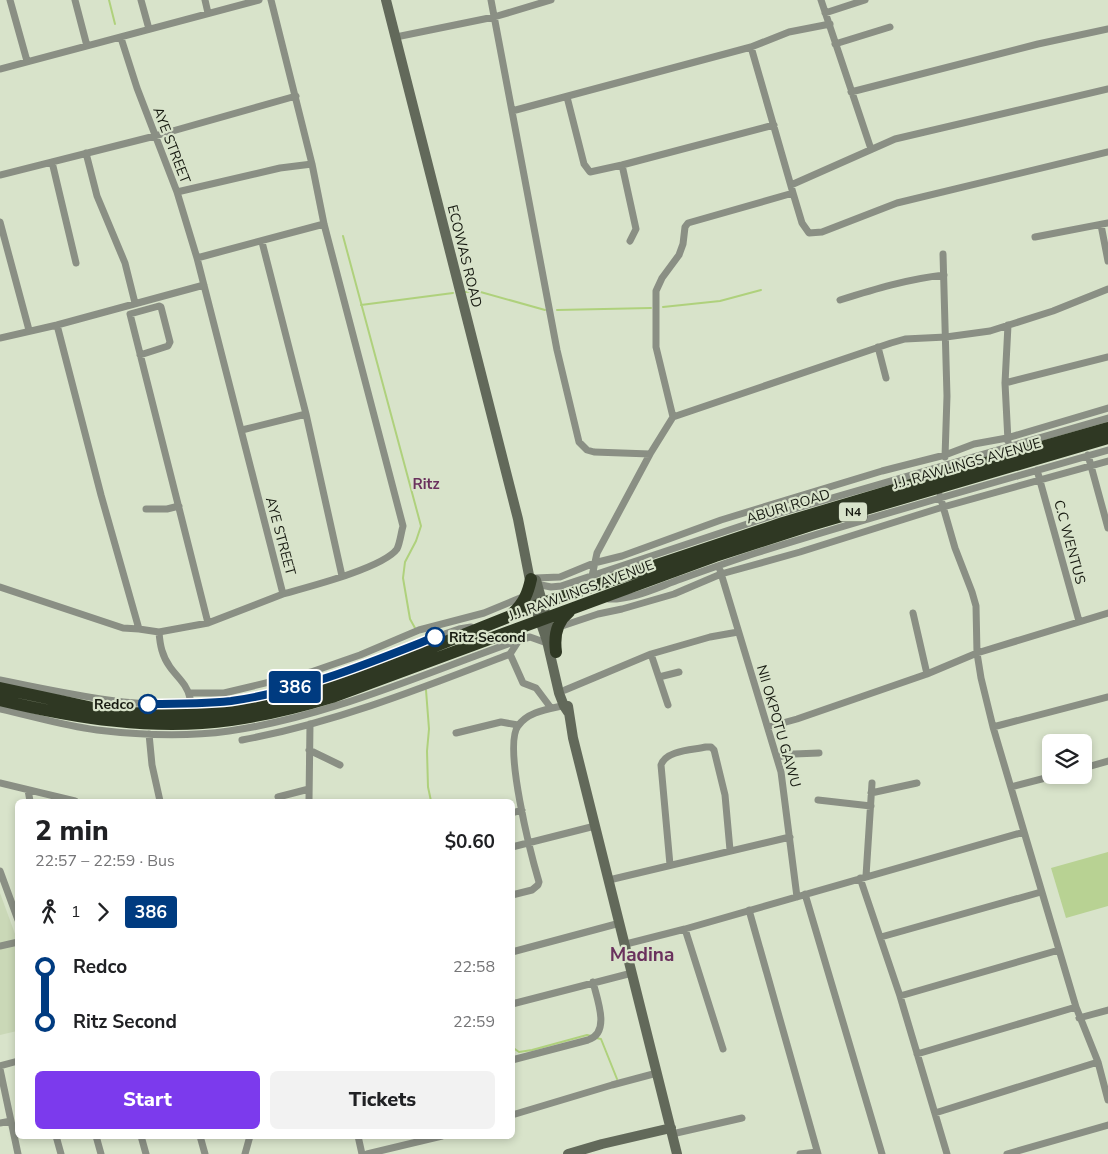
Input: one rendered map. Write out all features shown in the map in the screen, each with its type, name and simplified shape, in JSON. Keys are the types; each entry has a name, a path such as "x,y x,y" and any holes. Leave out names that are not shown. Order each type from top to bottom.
{"highway":[{"name":"ABURI ROAD","path":"259,700 289,700 330,688 510,616 541,612 574,592 715,540 783,523 1047,441 1108,428"},
{"name":"J.J. RAWLINGS AVENUE","path":"0,700 131,728 231,720 291,709 332,697 363,691 497,636 541,612 572,609 715,556 812,530 1072,454 1108,438"},
{"path":"510,616 521,605 534,578"},
{"path":"556,652 555,639 558,628 564,616 572,609"},
{"name":"N4","path":"0,688 82,701 131,713 184,714 230,711 259,700"}],"street":[{"path":"10,0 27,61"},
{"path":"75,0 87,46"},
{"path":"142,0 149,29"},
{"path":"205,0 208,13"},
{"path":"0,69 259,0"},
{"path":"271,0 296,96 324,224 403,526 397,548 380,563 283,594"},
{"name":"ECOWAS ROAD","path":"386,0 534,578 541,612"},
{"path":"491,0 556,350 579,442 587,450 594,452 650,454"},
{"path":"396,37 494,17 551,0"},
{"path":"821,0 871,149"},
{"path":"826,13 865,0"},
{"path":"512,112 751,47 789,32 830,24"},
{"path":"835,44 890,27"},
{"path":"852,92 1038,44 1108,29"},
{"name":"AYE STREET","path":"0,587 123,628 159,632 208,623 283,594 242,430 178,192 155,136 120,38"},
{"path":"751,47 793,194 804,228 808,233 815,234 897,203 1108,152"},
{"path":"791,185 895,139 1108,89"},
{"path":"0,175 155,136 296,96"},
{"path":"568,96 584,164 590,172 774,125"},
{"path":"86,153 97,196 121,250 135,303"},
{"path":"52,162 76,263"},
{"path":"178,192 280,168 312,164"},
{"path":"622,165 636,229 630,241"},
{"path":"673,417 656,347 656,291 662,278 679,255 683,244 685,227 688,223 793,194"},
{"path":"0,223 29,330"},
{"path":"197,258 324,224"},
{"path":"1035,237 1104,224 1108,262"},
{"path":"262,242 306,414 342,576"},
{"path":"943,254 947,396 944,465"},
{"path":"840,300 923,277 944,275"},
{"path":"0,338 204,285"},
{"path":"592,576 598,553 650,454 673,417 905,339 946,337 990,331 1053,311 1108,289"},
{"path":"140,356 168,346 170,342 161,307 159,306 130,314 140,356 208,623"},
{"path":"57,324 101,495 139,629"},
{"path":"1008,324 1006,383 1007,438 1009,446"},
{"path":"878,347 886,378"},
{"path":"1006,383 1108,357"},
{"path":"534,578 560,577 594,563 622,556 721,520 852,480 945,455 974,444 1007,438 1108,408"},
{"path":"242,430 306,414"},
{"path":"534,578 551,587 561,586 715,540 780,513 1009,446 1047,441 1108,418"},
{"path":"601,599 622,598 648,591 812,530 1038,470 1072,454 1088,455 1108,450"},
{"path":"1088,455 1108,528"},
{"path":"558,628 598,614 666,596 720,574 800,552 943,506 1108,461"},
{"name":"C.C WENTUS","path":"1038,470 1079,621"},
{"path":"940,496 955,548 976,606 981,678 993,727 1076,1008 1098,1062 1108,1100"},
{"path":"146,509 167,509 179,506"},
{"name":"NII OKPOTU GAWU","path":"718,565 778,757 785,795 797,897"},
{"path":"189,694 224,694 311,672 360,655 419,630 484,613 527,595"},
{"path":"541,612 626,944 677,1154"},
{"path":"541,612 556,652 565,690 566,707"},
{"path":"913,613 928,674"},
{"path":"768,727 797,719 928,674 978,653 1108,613"},
{"path":"159,632 162,653 169,666 186,686 191,704"},
{"path":"565,690 651,654 710,637 738,632"},
{"path":"0,709 96,730 131,728 149,734 237,730 294,718 363,691 519,640 530,637 544,642 547,641"},
{"path":"242,740 280,733 371,706 510,654 519,640"},
{"path":"510,654 523,683 536,688 552,708"},
{"path":"651,654 668,705"},
{"path":"659,677 679,672"},
{"path":"0,680 82,701 191,704 232,700 259,700"},
{"path":"993,727 1108,697"},
{"path":"515,894 532,890 538,885 522,810 512,744 514,733 518,725 538,712 566,707"},
{"path":"456,733 501,722 518,725"},
{"path":"309,799 310,724"},
{"path":"149,734 152,765 160,799"},
{"path":"670,865 661,765 664,758 670,755 706,747 711,747 714,750 725,795 730,850"},
{"path":"309,750 340,765"},
{"path":"778,757 819,753"},
{"path":"1092,766 1108,761"},
{"path":"1011,787 1042,779"},
{"path":"872,782 863,877 947,1154"},
{"path":"0,783 66,799"},
{"path":"871,793 917,783"},
{"path":"278,797 309,789"},
{"path":"28,790 30,799"},
{"path":"818,800 870,806"},
{"path":"515,812 522,810"},
{"path":"515,846 595,826"},
{"path":"626,944 685,929 1024,832"},
{"path":"609,880 790,836"},
{"path":"0,871 1,879 15,913"},
{"path":"881,937 1041,892"},
{"path":"806,894 882,1154"},
{"path":"749,910 818,1153 800,1154"},
{"path":"515,951 620,923"},
{"path":"685,929 723,1049"},
{"path":"0,946 15,943"},
{"path":"900,996 1059,950"},
{"path":"515,1003 632,972"},
{"path":"515,1059 595,1036 601,1028 601,1020 593,982"},
{"path":"917,1054 1076,1008"},
{"path":"1080,1018 1108,1010"},
{"path":"15,1062 0,1068 18,1154"},
{"path":"935,1113 1098,1062"},
{"path":"515,1114 612,1085 657,1074"},
{"path":"568,1154 602,1144 742,1118"},
{"path":"0,1123 11,1120"},
{"path":"1007,1154 1108,1125"},
{"path":"57,1139 61,1154"},
{"path":"97,1139 101,1154"},
{"path":"142,1139 146,1154"},
{"path":"201,1139 205,1154"},
{"path":"245,1154 249,1139"},
{"path":"359,1139 362,1154"},
{"path":"367,1154 430,1139"}],"shaded area":[{"path":"0,893 15,934 15,1031 0,1035"}],"green space":[{"path":"1108,852 1108,906 1066,918 1051,868"}],"waterway":[{"path":"109,0 115,24"},
{"path":"343,236 421,526 416,541 405,562 403,578 410,619 415,628"},
{"path":"663,307 720,301 761,290"},
{"path":"465,292 477,291 545,310"},
{"path":"361,305 453,293"},
{"path":"557,310 651,308"},
{"path":"426,690 429,729 427,751 428,787 431,799"},
{"path":"515,1049 519,1052 532,1050 587,1035 591,1036"},
{"path":"596,1038 601,1039 617,1079"}],"bus line":[{"name":"386","path":"148,704 191,704 232,700 297,687 378,660 435,637"}],"place":[{"name":"Ritz Second","path":"435,637"},
{"name":"Redco","path":"148,704"}],"district":[{"name":"Ritz","path":"426,484"},
{"name":"Madina","path":"642,954"}]}
